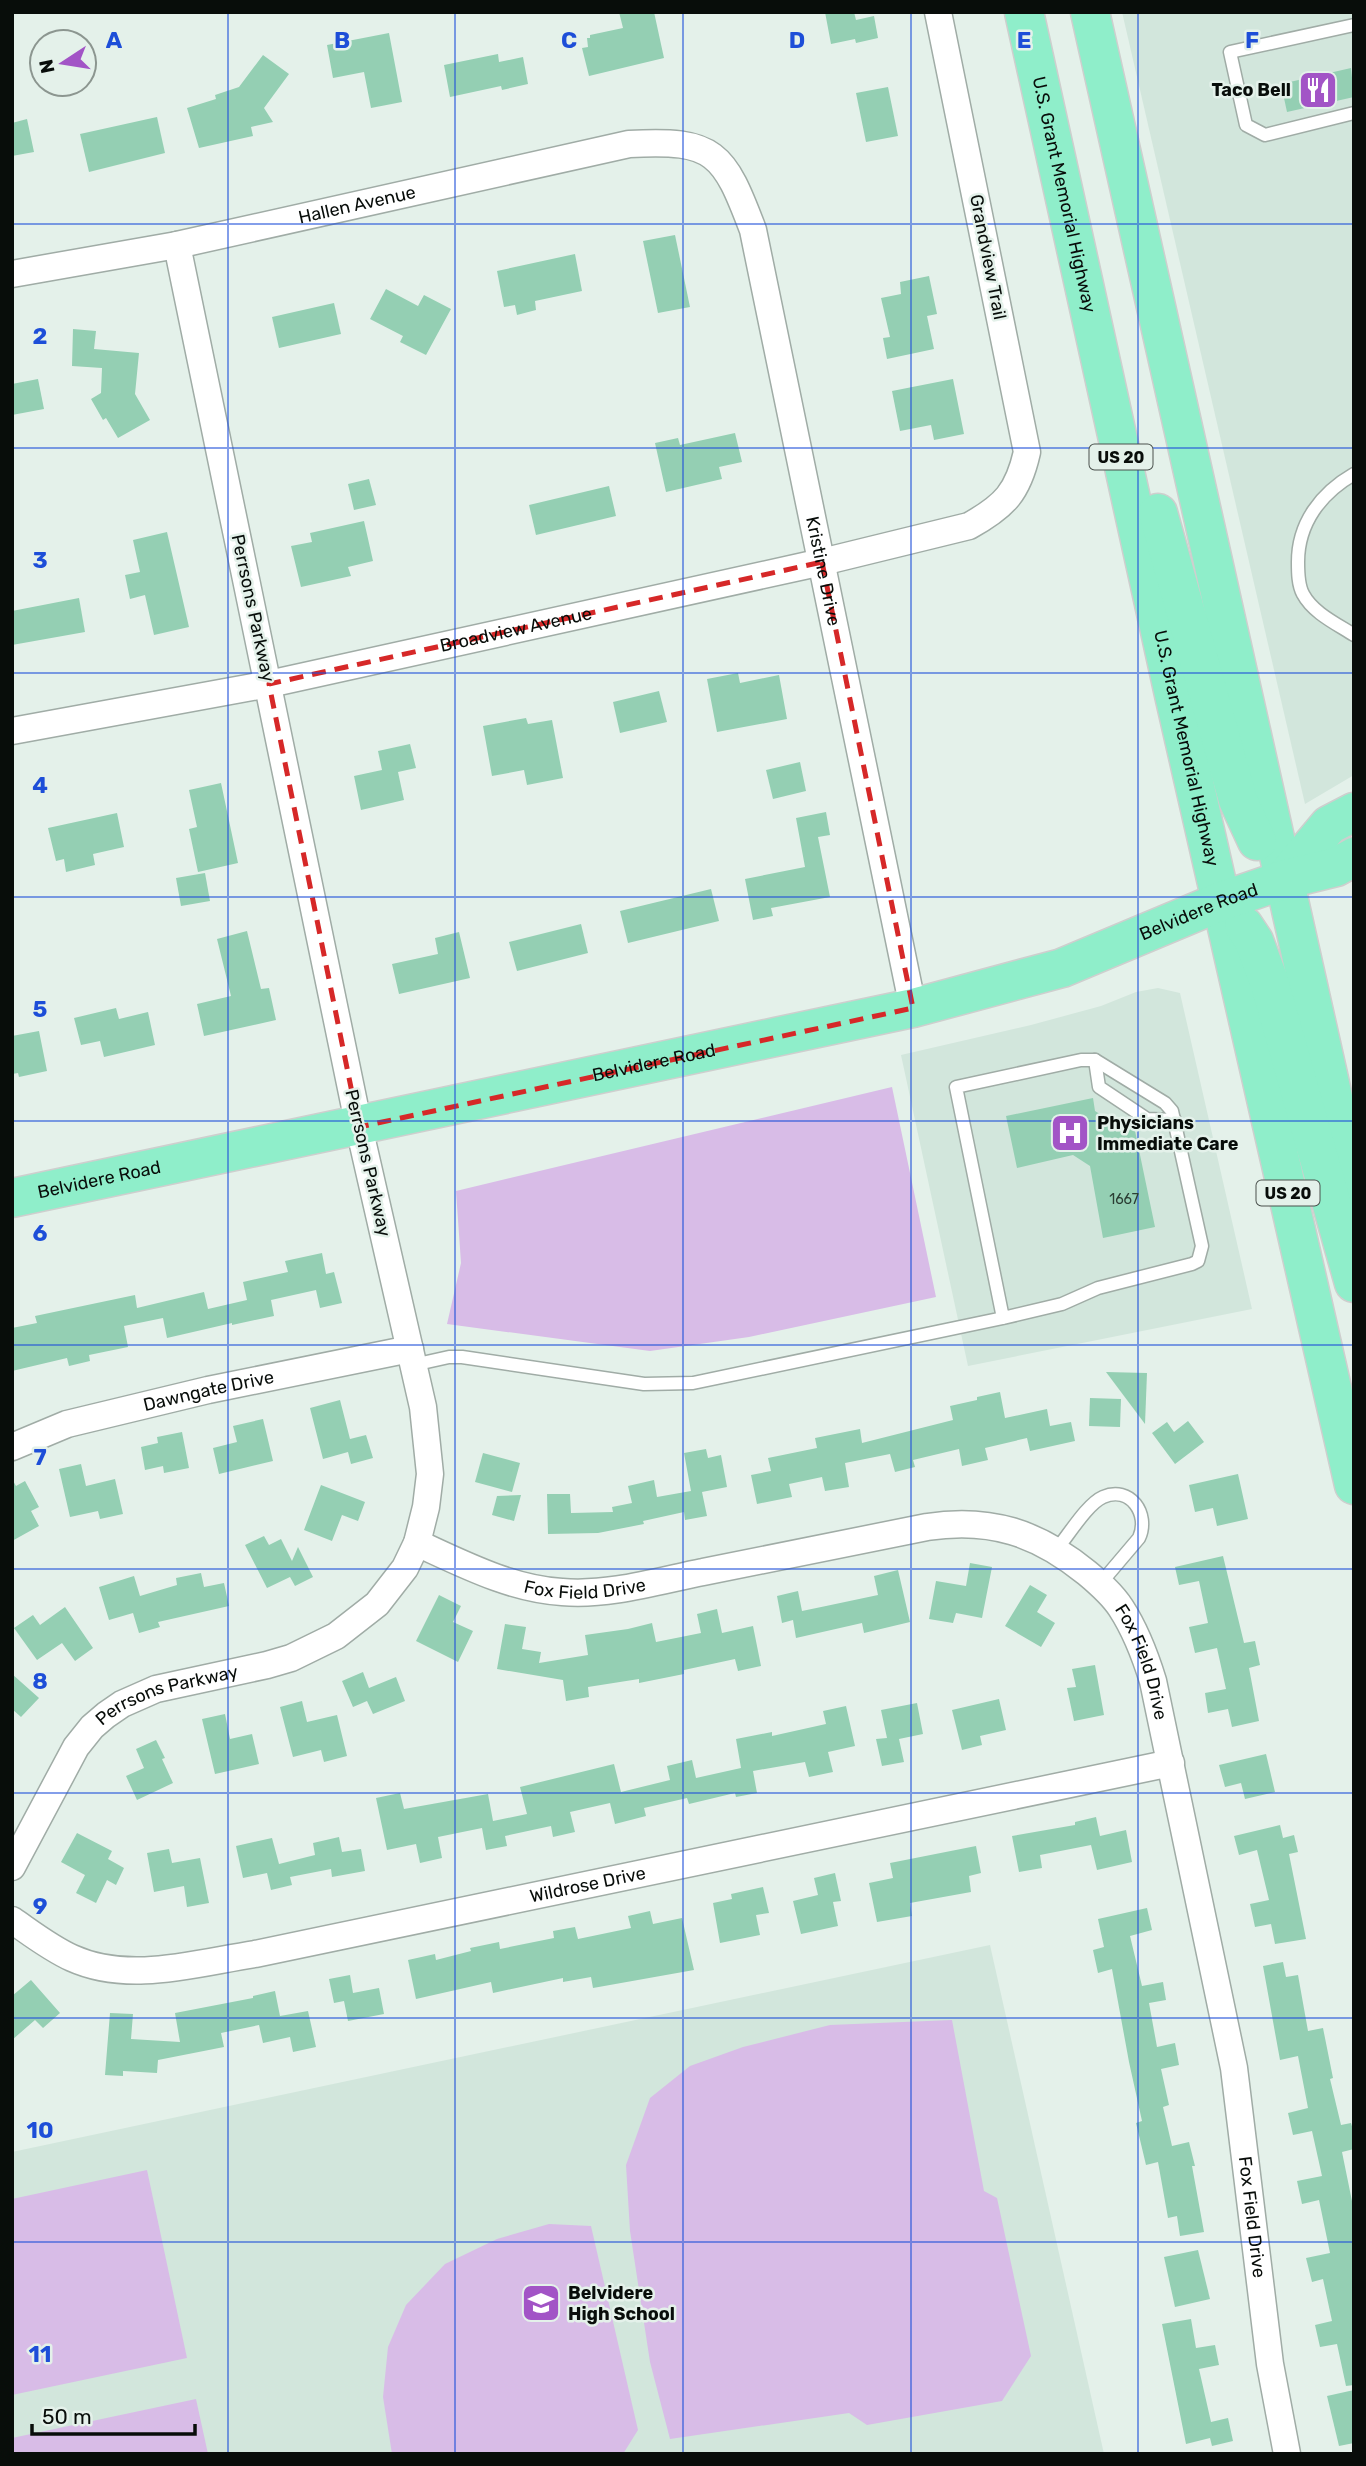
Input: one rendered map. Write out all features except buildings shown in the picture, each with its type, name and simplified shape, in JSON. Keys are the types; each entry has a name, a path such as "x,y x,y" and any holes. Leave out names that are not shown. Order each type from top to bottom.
{"main road":[{"name":"U.S. Grant Memorial Highway","path":"1024,12 1087,303 1354,1485"},
{"path":"1090,12 1354,1191"},
{"path":"1087,303 1133,421 1238,800 1256,839 1283,880"},
{"path":"1283,880 1329,825 1354,812"},
{"name":"Belvidere Road","path":"12,1198 359,1127 913,1008 1062,968 1222,901 1283,880 1336,867 1354,858"},
{"path":"1222,901 1240,919 1254,941 1269,981 1354,1283"}],"street":[{"name":"Grandview Trail","path":"938,12 1027,452 1023,472 1008,498"},
{"name":"Hallen Avenue","path":"12,274 177,245 629,144 661,142 701,150"},
{"name":"Kristine Drive","path":"701,150 715,156 732,177 754,230 913,1008"},
{"name":"Perrsons Parkway","path":"12,1867 76,1747 106,1715 140,1694 291,1658 336,1636 377,1604 405,1568 417,1543 426,1507 430,1474 423,1407 359,1127 177,245"},
{"name":"Broadview Avenue","path":"12,731 269,684 822,562 970,526 995,512 1008,498"},
{"name":"Dawngate Drive","path":"12,1447 66,1424 208,1390 412,1357"},
{"name":"Fox Field Drive","path":"417,1543 516,1584 583,1593 639,1585 947,1524 971,1523 1016,1531 1038,1540 1056,1550 1100,1584 1119,1605 1142,1648 1153,1681 1171,1763 1234,2068 1270,2364 1287,2454"},
{"name":"Wildrose Drive","path":"12,1920 50,1946 99,1967 157,1970 255,1954 1171,1763"}],"lane":[{"path":"1354,25 1230,52 1247,125 1265,135 1354,113"},
{"path":"1354,474 1337,484 1316,506 1301,534 1298,560 1299,582 1303,594 1322,614 1354,635"},
{"path":"412,1357 462,1357 644,1384 675,1385 1003,1318 1062,1304 1098,1287 1186,1267 1198,1261 1202,1246 1175,1120 1165,1103 1096,1060 1081,1060 956,1087 1003,1318"},
{"path":"1096,1060 1100,1087 1147,1119 1175,1120"},
{"path":"1056,1550 1094,1503 1104,1497 1118,1496 1134,1502 1141,1510 1143,1529 1139,1538 1100,1584"}],"highlighted area":[{"path":"822,562 913,1008 359,1127 269,684"}],"shaded area":[{"path":"1122,12 1354,12 1354,775 1305,804"},
{"path":"1158,988 1180,993 1252,1309 968,1366 901,1055 1031,1025 1101,1006 1136,992"},
{"path":"892,1087 936,1297 749,1337 650,1351 447,1324 461,1263 456,1191"},
{"name":"Belvidere High School","path":"990,1945 1104,2454 12,2454 12,2152"},
{"path":"952,2020 984,2191 997,2198 1031,2356 1002,2401 867,2425 849,2413 670,2439 650,2362 630,2231 626,2165 650,2098 690,2066 743,2047 830,2025"},
{"path":"147,2170 187,2358 12,2395 12,2199"},
{"path":"549,2224 591,2226 638,2430 623,2454 392,2454 383,2397 388,2347 406,2305 445,2264 497,2239"},
{"path":"196,2399 208,2454 12,2454 12,2438"}],"place":[{"name":"Taco Bell","path":"1318,90"},
{"name":"Physicians Immediate Care","path":"1070,1133"},
{"name":"Belvidere High School","path":"541,2303"}]}
